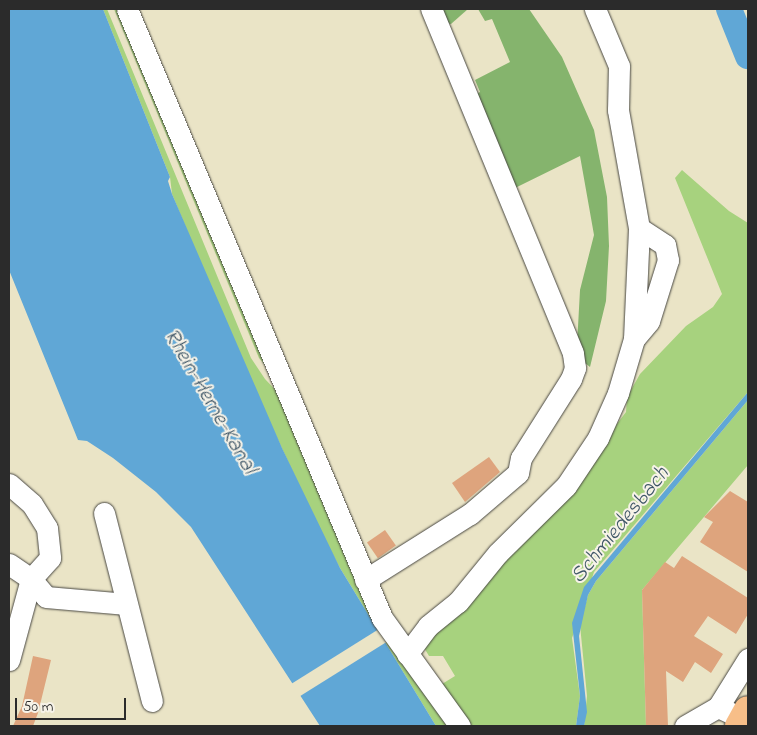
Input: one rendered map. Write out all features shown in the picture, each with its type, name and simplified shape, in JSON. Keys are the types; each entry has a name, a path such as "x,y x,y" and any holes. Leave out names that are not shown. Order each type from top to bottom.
{"lane":[{"path":"126,9 382,618 406,654 460,726"},
{"path":"365,580 470,514 518,473 521,458 571,380 575,368 574,353 431,9"},
{"path":"406,654 428,626 458,602 498,553 566,486 598,438 618,392 634,339 639,228 618,110 619,66 595,9"},
{"path":"634,339 649,321 668,260 665,244 639,228"},
{"path":"9,484 32,504 47,528 50,558 31,579 9,660"},
{"path":"104,513 152,700"},
{"path":"9,564 31,579 46,597 127,604"},
{"path":"685,726 718,707 748,659"},
{"path":"718,707 744,719"}],"green space":[{"path":"103,9 107,9 251,358 265,379 284,399 340,535 450,726 436,726 340,568 319,528 240,358 172,194 170,177"},
{"path":"114,9 122,9 272,373 259,358"},
{"path":"441,9 468,9 451,24 446,23"},
{"path":"478,9 529,9 562,57 594,130 607,197 609,246 606,301 590,367 580,359 577,345 580,290 594,235 580,156 515,188 476,94 480,92 475,80 510,62 492,19 485,21"},
{"path":"682,170 729,211 748,223 748,392 594,572 572,638 580,696 576,726 470,726 442,684 455,676 443,656 429,656 423,646 569,487 626,412 627,397 640,374 686,326 713,307 722,294 675,178"},
{"path":"748,400 748,465 642,590 646,726 584,726 587,696 580,625 588,595 596,581"}],"water":[{"name":"Rhein-Herne-Kanal","path":"9,9 103,9 170,177 168,181 172,194 282,448 340,568 436,726 320,726 191,527 156,492 113,458 87,441 78,440 9,270"},
{"path":"748,392 748,400 596,581 588,595 579,636 587,712 584,726 576,726 580,696 572,623 584,587"}],"pier":[{"path":"379,629 387,642 297,698 289,685"}],"building":[{"path":"489,457 500,472 465,502 452,483"},
{"path":"730,491 748,502 748,572 700,542 713,522 704,517"},
{"path":"385,530 396,546 378,558 367,543"},
{"path":"682,556 748,598 748,614 736,634 708,616 694,636 723,654 711,673 695,662 683,682 666,671 668,726 646,726 642,590 665,562 674,568"},
{"path":"33,656 51,660 38,713 33,726 13,726 22,706"}],"waterway":[{"path":"729,9 748,56"}],"water label":[{"name":"Schmiedesbach","path":"621,526"}]}
